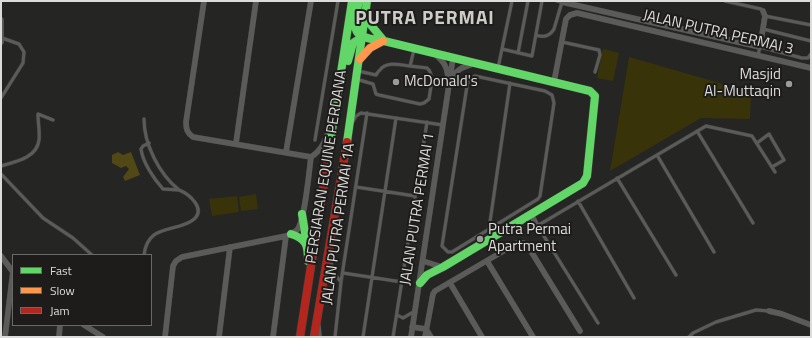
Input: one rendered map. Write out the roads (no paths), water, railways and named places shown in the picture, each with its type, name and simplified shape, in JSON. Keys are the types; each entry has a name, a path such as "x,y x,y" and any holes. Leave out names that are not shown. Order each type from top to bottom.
{"street":[{"path":"204,1 186,122 186,130 188,134 193,137 236,143 311,157 323,146 334,120"},
{"path":"236,143 256,1"},
{"path":"286,152 311,1"},
{"name":"PERSIARAN EQUINE PERDANA","path":"300,337 352,1"},
{"path":"359,1 355,28 357,34 362,37 414,48 590,91 595,96 587,176 583,183 443,268 423,277 420,283"},
{"name":"PERSIARAN EQUINE PERDANA","path":"314,337 349,127 367,1"},
{"path":"559,2 760,47 764,13"},
{"path":"366,10 370,24 384,41"},
{"name":"JALAN PUTRA PERMAI 3","path":"554,82 568,17 580,13 811,68"},
{"path":"1,20 1,42"},
{"path":"337,100 345,81 351,46 356,40 362,37"},
{"path":"357,71 364,52 374,44 384,41"},
{"name":"JALAN PUTRA PERMAI 1","path":"435,54 442,60 448,69 449,84"},
{"name":"JALAN PUTRA PERMAI 1","path":"410,337 420,283 453,58"},
{"name":"JALAN PUTRA PERMAI 1","path":"449,84 455,72 462,67 475,63"},
{"path":"165,337 174,266 176,261 182,257 289,235 297,231 300,226 311,157"},
{"path":"302,214 308,248 308,286"},
{"path":"531,214 537,225"},
{"path":"289,235 298,236 304,241 308,248"},
{"path":"273,337 289,235"},
{"path":"425,337 433,294 517,243 522,242 526,244 580,331"},
{"path":"219,337 230,247"},
{"path":"1,256 4,263 12,271"},
{"path":"423,261 443,268"},
{"path":"487,261 534,337"},
{"path":"5,337 12,280"},
{"path":"450,283 482,337"},
{"path":"318,310 319,337"},
{"path":"769,311 782,314 811,325"},
{"path":"59,337 60,326"},
{"path":"86,326 103,337"},
{"path":"412,326 426,329 431,337"}],"lane":[{"path":"314,140 338,1"},
{"path":"498,69 512,1"},
{"path":"518,53 528,1"},
{"path":"502,49 532,56 542,1"},
{"path":"726,1 761,9 764,13 811,25"},
{"path":"536,35 544,37 552,32 559,2"},
{"path":"763,29 811,41"},
{"path":"1,98 23,62 24,52 20,44 2,38"},
{"path":"562,42 599,50 600,55 595,72"},
{"path":"758,55 760,47 805,58 808,58 811,54"},
{"path":"410,66 414,48"},
{"path":"392,64 427,68 431,72 428,99 424,103 420,104 376,94 373,84 357,71 374,76 378,74 379,70 392,64"},
{"path":"480,76 510,84 545,91 552,95 554,99 540,196 538,199 452,252 448,252 442,246 468,82 472,77 480,76"},
{"path":"489,229 510,84"},
{"path":"1,166 24,159 32,154 37,147 39,140 38,114 53,120"},
{"name":"JALAN PUTRA PERMAI 1A","path":"335,337 341,282 367,114 358,114 349,127"},
{"path":"367,114 443,125"},
{"path":"363,337 396,118"},
{"path":"144,119 144,128 149,143 163,172 170,183 185,193 196,203 198,208 194,219 185,224 166,229 150,239 144,250 144,254"},
{"path":"392,337 397,316 427,122"},
{"path":"598,323 537,225 706,126 752,136 775,172"},
{"path":"697,131 753,224"},
{"path":"757,142 769,134 784,160 772,167"},
{"path":"149,143 141,149 150,171 163,189 179,190"},
{"path":"657,155 714,252"},
{"path":"1,174 43,218 73,238 91,254"},
{"path":"617,178 676,275"},
{"path":"356,187 415,196"},
{"path":"578,202 634,298"},
{"path":"517,212 521,221"},
{"path":"329,248 332,270 341,282"},
{"path":"343,273 402,282"},
{"path":"397,316 403,318 415,310"},
{"path":"689,337 693,333 716,322 756,310 769,311"}],"place":[{"name":"McDonald's","path":"396,82"},
{"name":"Masjid Al-Muttaqin","path":"789,84"},
{"name":"Putra Permai Apartment","path":"480,239"}],"district":[{"name":"PUTRA PERMAI","path":"425,19"}]}
